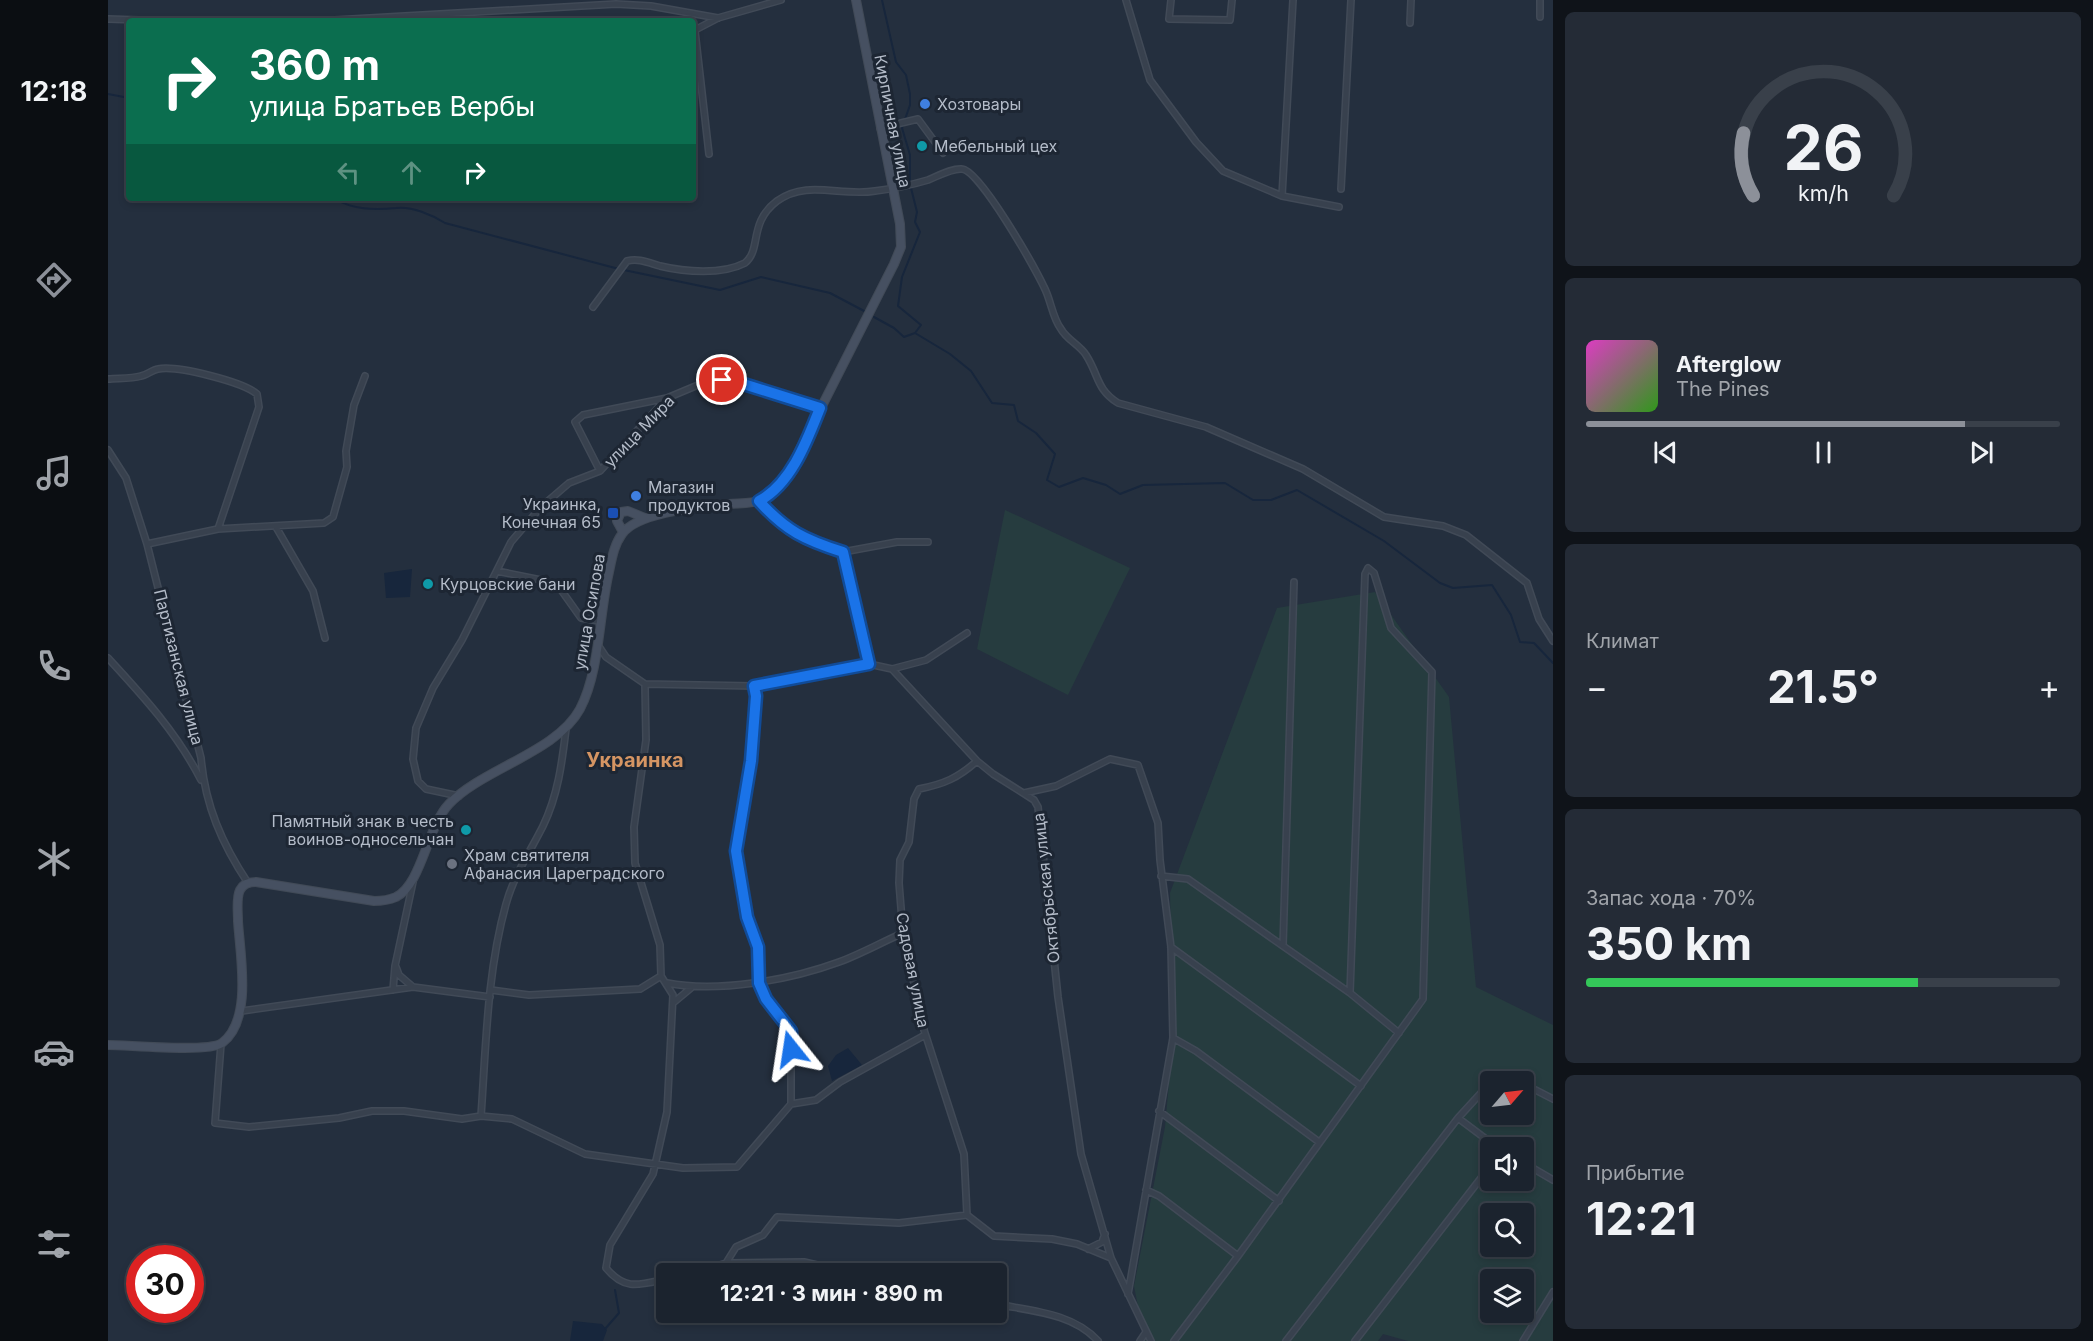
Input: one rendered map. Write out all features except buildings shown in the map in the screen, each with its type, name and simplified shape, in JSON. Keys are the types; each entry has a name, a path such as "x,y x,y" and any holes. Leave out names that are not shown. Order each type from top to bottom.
{"main road":[{"name":"Кирпичная улица","path":"820,408 873,309 901,247 900,224 856,0"},
{"path":"623,532 645,518 700,507 759,501 778,487 789,471 820,408"},
{"name":"улица Осипова","path":"248,883 256,882 374,901 396,897 409,886 441,814 459,796 566,729 579,710 589,687 614,546 623,532 617,521 621,512 628,511 645,518"},
{"path":"108,1045 185,1047 221,1044 237,1023 242,1011 238,901 240,890 248,883"}],"street":[{"path":"696,30 718,18 781,0"},
{"path":"1126,0 1150,80 1196,142 1223,171 1282,196 1339,207"},
{"path":"1171,0 1168,19 1230,20 1232,0"},
{"path":"1282,196 1293,0"},
{"path":"1341,189 1351,0"},
{"path":"1410,23 1411,0"},
{"path":"1540,0 1540,18"},
{"path":"370,18 616,4 651,6 718,18"},
{"path":"108,19 126,20"},
{"path":"696,47 709,154"},
{"path":"880,128 918,119 943,153"},
{"path":"593,307 627,261 638,260 690,271 726,268 745,263 752,253 757,225 762,216 777,201 794,192 818,189 864,193 929,179 957,169 971,172 998,208 1045,289 1061,330 1083,351 1107,395 1118,403 1206,427 1288,462 1384,517 1416,520 1455,529 1527,583 1539,619 1553,640"},
{"path":"108,380 141,376 157,369 170,369 229,381 251,389 257,394 259,407 218,529"},
{"path":"147,544 218,529 324,523 333,518 347,466 346,451 354,405 365,376"},
{"name":"улица Мира","path":"459,796 426,789 418,781 413,759 416,728 433,688 462,640 511,542 541,507 569,483 600,471 667,398 710,380 734,381 820,408"},
{"path":"600,471 575,422 583,415 667,398"},
{"name":"Партизанская улица","path":"108,450 126,478 147,544 201,758 204,784 226,850 248,883"},
{"path":"759,501 778,522 803,539 843,552 897,542 928,542"},
{"path":"276,527 313,591 325,638"},
{"path":"843,552 869,664"},
{"path":"1174,1341 1279,1201 1319,1142 1424,999 1432,672 1391,628 1374,573 1368,568 1365,574 1350,993"},
{"path":"496,571 546,581 559,587 580,618 599,621"},
{"path":"1283,946 1294,582"},
{"path":"597,644 606,657 645,684 754,686 869,664 892,669 926,660 967,633"},
{"path":"108,658 151,704 185,748 204,784"},
{"name":"Октябрьская улица","path":"892,669 977,760 993,774 1035,800 1038,807 1058,997 1081,1154 1111,1258 1151,1341"},
{"path":"645,684 646,740 634,827 635,863 660,945 661,976 673,995 667,1112 653,1174 610,1245 606,1268 616,1280 631,1285 656,1281"},
{"path":"754,686 756,696 751,761 736,851 747,917 758,947 759,983 766,999 791,1031 792,1104"},
{"path":"481,1116 490,993 505,906 523,860 543,825 560,781 566,729"},
{"path":"1024,793 1056,786 1110,759 1138,765 1158,823 1161,876 1171,947 1173,1038 1128,1295"},
{"name":"Садовая улица","path":"967,1215 964,1154 926,1035 903,933 899,883 900,860 909,842 914,800 919,789 946,783 959,776 977,760"},
{"path":"393,990 395,966 415,874"},
{"path":"1161,876 1188,879 1350,993 1399,1033"},
{"path":"666,983 695,986 759,983 839,962 903,933"},
{"path":"1171,947 1361,1086"},
{"path":"395,966 399,975 413,987"},
{"path":"242,1011 413,987 529,995 640,989 661,976"},
{"path":"672,1005 687,990 695,986"},
{"path":"221,1044 215,1123 222,1126 249,1127 339,1118 372,1111 404,1111 462,1119 481,1116 512,1119 585,1154 682,1168 737,1167 792,1104 816,1100 840,1082 926,1035"},
{"path":"1173,1038 1196,1051 1319,1142"},
{"path":"1534,1089 1553,1099"},
{"path":"1286,1341 1458,1118 1480,1094"},
{"path":"1159,1112 1279,1201"},
{"path":"1458,1118 1483,1137"},
{"path":"1534,1169 1553,1180"},
{"path":"1355,1341 1480,1179"},
{"path":"1146,1190 1159,1196 1238,1256"},
{"path":"726,1263 736,1247 763,1235 777,1217 899,1223 967,1215 994,1236 1052,1239 1088,1248 1111,1258"},
{"path":"1088,1248 1102,1242 1105,1234"},
{"path":"726,1263 808,1263"},
{"path":"1523,1341 1553,1292"},
{"path":"1007,1306 1066,1319 1090,1332 1098,1341"},
{"path":"1140,1341 1146,1332"}],"green space":[{"path":"1005,510 1130,568 1068,695 977,649"},
{"path":"1375,592 1449,697 1476,987 1553,1025 1553,1341 1408,1341 1383,1334 1378,1341 1145,1341 1134,1286 1165,1127 1173,1038 1170,893 1277,608"}],"water":[{"path":"412,569 410,597 386,598 384,573"},
{"path":"848,1048 862,1065 832,1081 828,1066 836,1055"},
{"path":"573,1321 602,1324 607,1330 603,1341 570,1341"}],"waterway":[{"path":"882,0 896,62 906,75 910,94 910,105 902,128 910,155 910,184 917,212 915,222 920,232 902,277 898,306 921,325 915,333"},
{"path":"108,94 126,97"},
{"path":"339,201 364,208 415,210 445,223 619,269 720,290 761,277 830,293 866,312"},
{"path":"874,317 894,328 904,337 915,333 950,354 971,371 992,403 1014,405 1018,421 1036,433 1055,454 1047,480 1059,487 1083,478 1106,485 1120,494 1143,485 1225,483 1253,500 1271,500 1297,490 1384,541 1440,583 1453,588 1492,585 1511,615 1520,642 1534,643 1553,663"},
{"path":"605,1329 619,1313 615,1290"}],"place":[{"name":"Хозтовары","path":"925,104"},
{"name":"Мебельный цех","path":"922,146"},
{"name":"Магазин продуктов","path":"636,496"},
{"name":"Украинка, Конечная 65","path":"613,513"},
{"name":"Курцовские бани","path":"428,584"},
{"name":"Памятный знак в честь воинов-односельчан","path":"466,830"},
{"name":"Храм святителя Афанасия Цареградского","path":"452,864"}],"district":[{"name":"Украинка","path":"635,760"}],"route":[{"path":"722,380 734,381 820,408 801,452 789,471 778,487 759,501 778,522 803,539 843,552 869,664 754,686 756,696 751,761 736,851 747,917 758,947 759,983 766,999 791,1031 791,1049"}]}
